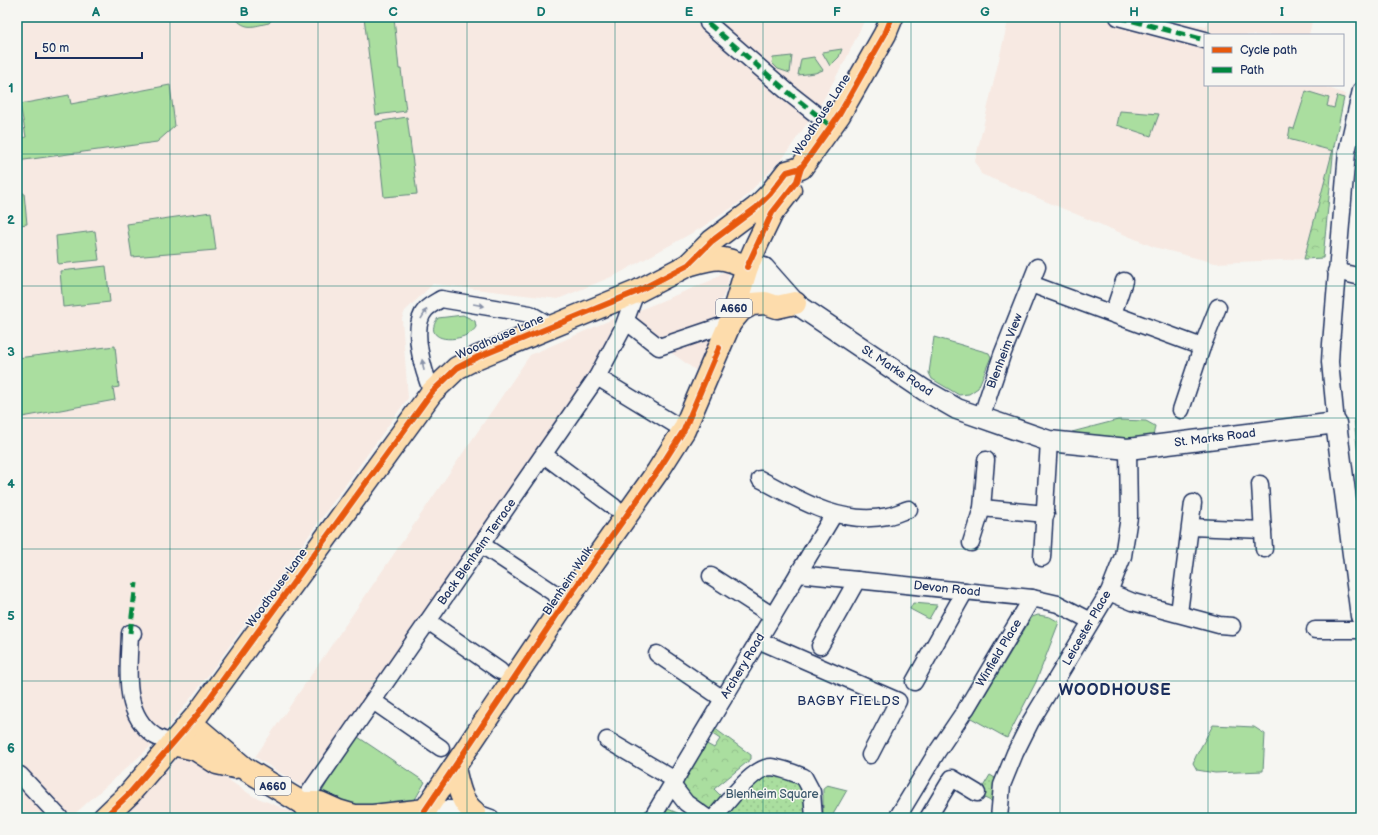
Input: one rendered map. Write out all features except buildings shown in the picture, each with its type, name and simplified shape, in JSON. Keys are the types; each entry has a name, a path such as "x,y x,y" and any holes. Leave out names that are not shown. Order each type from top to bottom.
{"highway":[{"name":"Woodhouse Lane","path":"104,818 178,744 198,721 432,392 456,368 478,357 636,292 688,265 712,241 739,222 770,194 787,172 801,168 831,126 885,34 892,17"},
{"name":"Blenheim Walk","path":"427,808 566,601 658,471 684,430 730,323 747,267 772,213 797,181 801,168"},
{"path":"739,222 733,242 735,252 747,267"},
{"name":"A660","path":"688,265 716,257 729,259 747,267"},
{"path":"730,323 741,310 752,304 765,303 777,306 795,303"},
{"name":"A660","path":"198,721 244,768 302,803 310,814 318,818"},
{"name":"A660","path":"178,744 195,749 217,763 244,768"},
{"path":"454,768 461,795 467,806 482,815"},
{"name":"A660","path":"302,803 320,803 338,811 367,817 373,809 416,804 427,808"}],"street":[{"path":"1118,17 1204,40"},
{"path":"708,23 789,93 831,126"},
{"path":"1361,90 1347,152 1336,271 1330,362 1336,423 1361,616"},
{"name":"St. Marks Road","path":"747,267 764,268 778,285 787,291 795,303 924,390 957,409 1049,441 1128,449 1336,423"},
{"name":"Blenheim View","path":"981,418 1002,355 1037,267"},
{"path":"1336,271 1361,278"},
{"path":"1113,314 1124,281"},
{"path":"1031,284 1202,346"},
{"name":"Back Blenheim Terrace","path":"302,803 597,377 626,321 636,292"},
{"path":"432,392 424,374 418,336 419,322 425,310 441,299 530,314 551,326"},
{"path":"1181,410 1202,346 1218,307"},
{"path":"626,321 659,347 730,323"},
{"path":"597,377 684,430"},
{"path":"1042,558 1046,514 1049,441"},
{"name":"Leicester Place","path":"999,818 1002,785 1030,721 1109,592 1123,556 1129,517 1128,449"},
{"path":"544,455 614,507"},
{"path":"971,543 982,508 986,460"},
{"path":"760,479 812,506 834,514 860,518 888,516 909,509"},
{"path":"1260,484 1264,549"},
{"path":"1179,613 1193,503"},
{"path":"982,508 1046,514"},
{"name":"Archery Road","path":"652,818 834,514"},
{"path":"1191,527 1263,530"},
{"path":"482,545 566,601"},
{"name":"Devon Road","path":"798,574 1032,598 1058,604 1092,621"},
{"path":"711,576 773,616"},
{"path":"820,646 857,580"},
{"path":"914,682 965,591"},
{"path":"1109,592 1133,602 1179,613 1219,625 1232,626"},
{"name":"Winfield Place","path":"897,818 936,752 964,712 1032,598"},
{"path":"428,622 500,671"},
{"path":"1315,630 1361,630"},
{"path":"133,633 130,633 128,685 130,704 141,722 155,736 178,744"},
{"path":"758,640 898,701 870,755"},
{"path":"658,654 723,699"},
{"path":"373,701 441,748"},
{"path":"607,740 673,783 686,803 707,818"},
{"path":"714,818 749,779 760,769 770,767 804,777 812,792 814,818"},
{"path":"20,775 60,818"},
{"path":"928,818 952,778 977,793"},
{"path":"427,808 447,808 482,815"}],"shaded area":[{"path":"17,17 866,17 846,59 822,102 783,158 739,203 701,228 616,275 558,299 433,284 405,311 402,319 408,398 210,673 159,739 70,818 17,818"},
{"path":"1009,17 1166,17 1206,27 1209,17 1313,17 1309,34 1204,34 1204,86 1324,86 1345,94 1334,146 1304,259 1215,263 1154,247 981,174 975,161"},
{"path":"730,267 727,288 721,301 718,318 698,372 632,324 596,364 309,791 255,757 530,355 615,318 635,312 712,280"},
{"path":"184,751 253,796 307,818 123,818"}],"green space":[{"path":"234,17 274,17 269,23 246,26"},
{"path":"364,17 394,17 399,69 401,69 406,111 376,115"},
{"path":"842,49 839,57 830,66 822,52"},
{"path":"792,56 790,73 778,69 772,63 773,58"},
{"path":"814,57 823,70 815,73 798,75 801,59"},
{"path":"170,85 175,126 157,142 17,161 17,139 26,137 20,104 69,95 71,104"},
{"path":"1306,91 1329,98 1327,106 1334,108 1337,96 1344,98 1333,151 1288,139 1290,128 1294,129"},
{"path":"1120,111 1159,114 1151,136 1117,125"},
{"path":"407,117 417,194 384,197 376,122"},
{"path":"1334,146 1323,258 1304,259 1332,153"},
{"path":"24,193 27,224 20,225 21,231 17,232 17,194"},
{"path":"211,212 216,250 132,257 127,224"},
{"path":"95,231 99,260 58,264 56,236"},
{"path":"106,266 110,302 63,307 60,271"},
{"path":"463,315 475,321 476,327 471,333 446,339 439,337 435,333 434,327 438,318"},
{"path":"934,337 989,353 991,357 978,388 969,394 959,395 932,379 929,373"},
{"path":"115,346 119,387 113,388 115,400 17,418 17,358"},
{"path":"1354,419 1361,421 1361,482"},
{"path":"1118,420 1146,421 1155,426 1153,437 1128,439 1071,435 1072,432"},
{"path":"913,603 937,605 929,619 910,609"},
{"path":"1038,615 1050,617 1059,622 1036,682 1007,738 971,718 1032,617"},
{"path":"1213,725 1254,727 1265,734 1263,771 1215,773 1197,770 1193,763"},
{"path":"714,728 751,755 751,759 714,789 722,797 713,814 676,787 705,743 714,748 720,739 711,733"},
{"path":"352,733 425,782 413,803 370,807 341,804 321,794"},
{"name":"Blenheim Square","path":"761,770 803,777 812,818 716,818"},
{"path":"990,775 997,779 993,802 978,795"},
{"path":"827,785 847,790 831,818 823,818 823,788"},
{"path":"668,809 689,818 657,818 660,813"}],"marked path":[{"path":"1118,17 1204,40"},
{"path":"708,23 789,93 831,126"},
{"path":"130,633 136,583"}],"cycle path":[{"path":"104,818 129,794 198,714 432,392 457,368 478,357 636,292 688,265 712,241 756,208 770,194 787,172 801,168 839,115 885,34 892,17"},
{"path":"747,267 772,213 797,181 801,168"},
{"path":"420,818 566,601 658,471 684,430 719,348"}],"district":[{"name":"WOODHOUSE","path":"1115,690"},
{"name":"BAGBY FIELDS","path":"849,701"}]}
